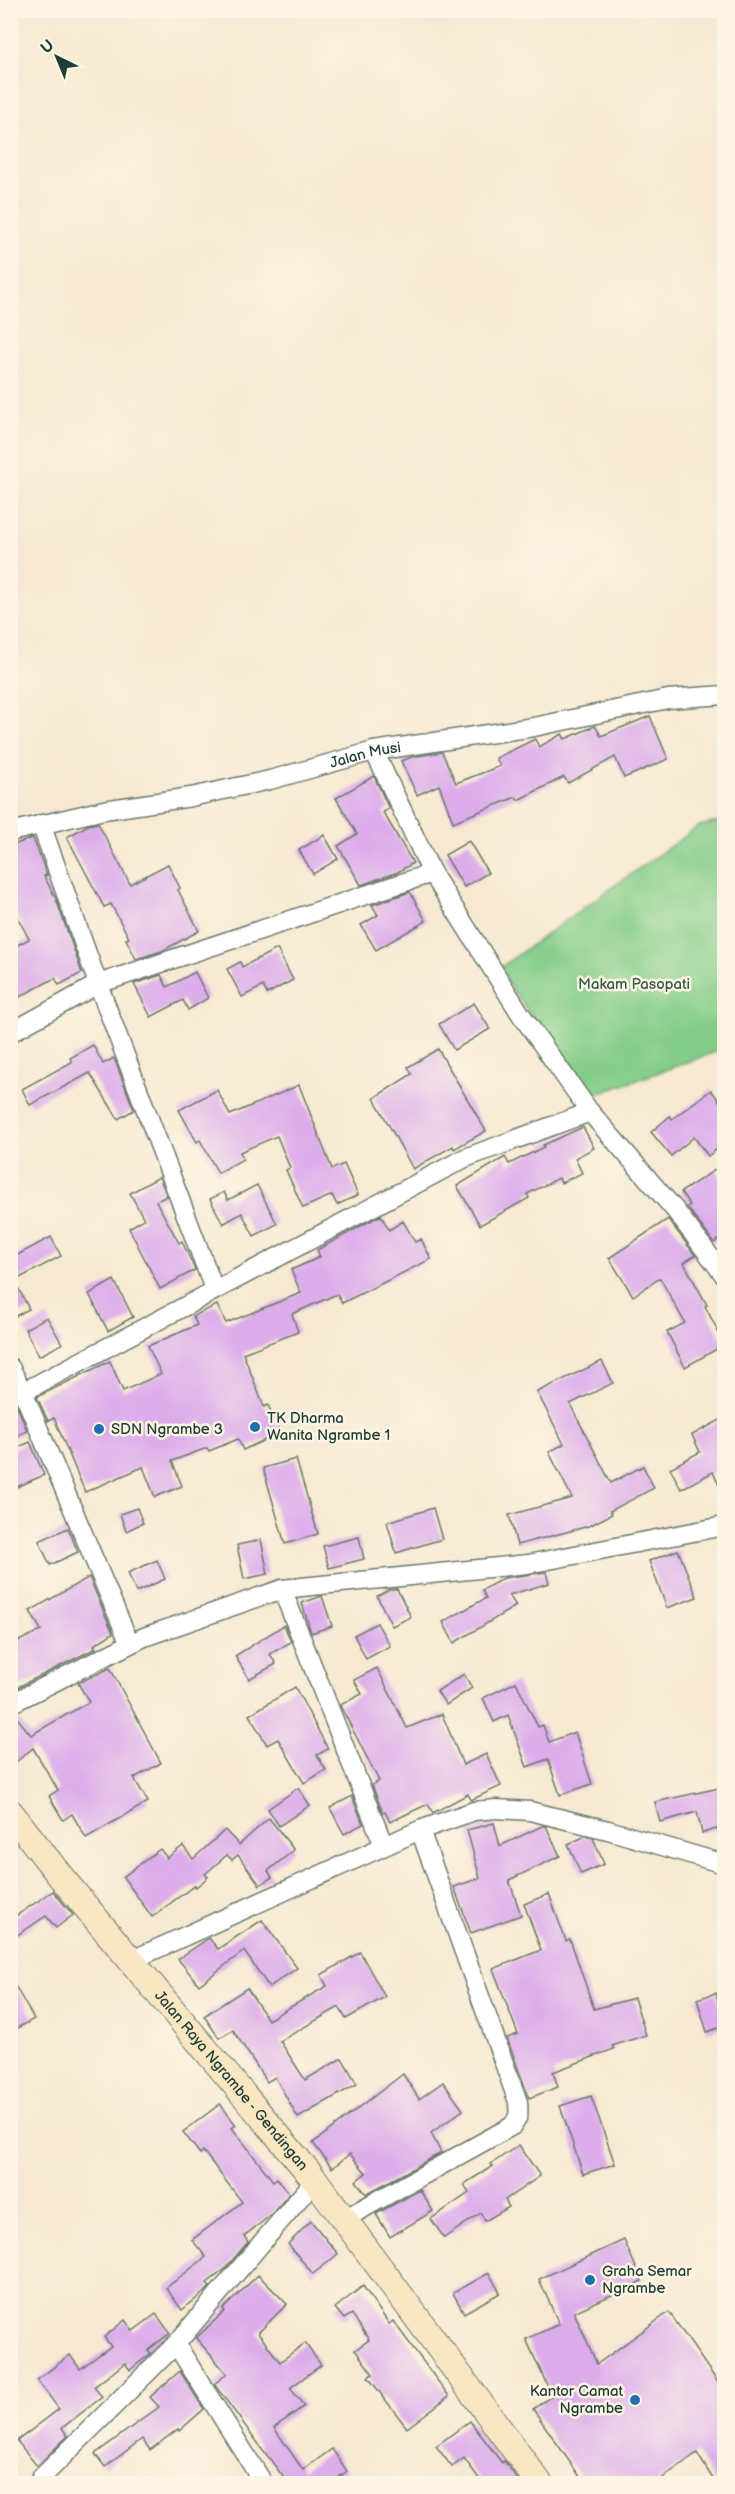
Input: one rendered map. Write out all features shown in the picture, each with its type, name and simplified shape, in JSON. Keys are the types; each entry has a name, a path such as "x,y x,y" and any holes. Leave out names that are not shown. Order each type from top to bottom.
{"main road":[{"name":"Jalan Raya Ngrambe - Gendingan","path":"10,1812 61,1877 315,2180 540,2484"}],"street":[{"name":"Jalan Musi","path":"10,832 104,810 191,797 270,780 374,751 534,727 668,699 724,694"},
{"path":"374,751 432,873 520,1013 590,1112 675,1210 724,1275"},
{"path":"41,824 98,984 214,1289"},
{"path":"10,1033 98,984 432,873"},
{"path":"17,1392 465,1158 590,1112"},
{"path":"10,1367 17,1392 130,1644"},
{"path":"10,1704 130,1644 282,1589 528,1564 724,1527"},
{"path":"282,1589 384,1846"},
{"path":"132,1960 420,1830 474,1811 496,1809 530,1811 608,1830 724,1864"},
{"path":"344,2219 512,2126 518,2120 518,2102 420,1830"},
{"path":"38,2484 41,2478 176,2344 315,2180"},
{"path":"176,2344 264,2484"}],"green space":[{"name":"Makam Pasopati","path":"724,821 724,1049 589,1097 498,969 699,826"}],"building":[{"path":"650,716 668,759 624,778 615,757 568,783 564,777 518,800 516,797 453,822 439,785 417,795 401,761 442,752 456,783 500,766 496,758 535,739 539,747 562,734 565,739 595,726 601,736"},
{"path":"374,776 389,809 383,812 413,863 398,872 361,885 338,846 357,834 336,798"},
{"path":"98,823 130,884 168,864 180,888 178,890 199,931 162,951 136,959 126,939 129,938 111,904 104,907 67,837 88,825"},
{"path":"324,835 338,859 313,874 299,850"},
{"path":"33,838 47,875 44,876 56,899 82,973 59,985 55,978 10,1002 10,949 29,939 10,903 10,846"},
{"path":"469,841 488,873 464,887 445,855"},
{"path":"410,892 426,921 376,950 361,925 378,915 372,905"},
{"path":"277,949 293,980 267,994 263,986 242,997 227,969 240,962 242,967"},
{"path":"195,972 208,998 188,1010 183,1000 151,1017 134,984 161,975 167,987"},
{"path":"474,1003 490,1029 454,1050 439,1024"},
{"path":"93,1045 103,1064 114,1058 134,1110 118,1119 90,1073 30,1105 22,1089 72,1062 70,1058"},
{"path":"438,1049 486,1131 454,1149 453,1146 413,1169 374,1098 412,1074 408,1067"},
{"path":"299,1085 332,1169 344,1164 358,1195 337,1205 332,1195 303,1208 286,1170 290,1168 277,1136 240,1152 243,1159 218,1173 200,1140 197,1142 179,1110 217,1090 230,1115"},
{"path":"711,1090 724,1107 724,1144 708,1156 694,1137 671,1156 651,1132 670,1116 672,1119"},
{"path":"583,1127 594,1148 575,1158 582,1173 561,1183 559,1178 527,1194 529,1198 480,1225 457,1186 505,1157 509,1164"},
{"path":"716,1169 724,1182 724,1235 714,1243 687,1207 690,1205 681,1192"},
{"path":"159,1177 167,1196 156,1201 179,1243 182,1241 195,1270 160,1289 129,1228 144,1219 130,1193"},
{"path":"257,1185 277,1224 254,1236 242,1213 223,1224 210,1199 224,1192 228,1200"},
{"path":"381,1215 389,1230 403,1221 415,1242 421,1239 431,1259 342,1303 337,1294 292,1314 298,1332 243,1353 264,1407 268,1405 280,1433 243,1450 238,1439 209,1451 207,1448 172,1461 182,1486 155,1497 143,1467 85,1492 54,1418 48,1421 37,1397 110,1361 123,1391 161,1374 148,1346 197,1325 193,1316 217,1305 226,1323 301,1293 291,1270 320,1257 317,1250"},
{"path":"668,1219 695,1255 684,1263 724,1343 685,1367 667,1332 685,1323 660,1278 633,1296 609,1258"},
{"path":"51,1237 61,1256 18,1279 10,1264 10,1259"},
{"path":"10,1272 29,1309 10,1319"},
{"path":"114,1280 133,1317 108,1331 89,1294"},
{"path":"47,1317 62,1344 39,1356 25,1329"},
{"path":"602,1361 613,1383 570,1404 611,1483 643,1466 654,1488 610,1511 612,1514 589,1526 517,1545 509,1515 572,1498 549,1452 564,1444 537,1392"},
{"path":"16,1403 27,1431 10,1439 10,1406"},
{"path":"724,1418 724,1496 713,1472 681,1489 670,1468 700,1452 692,1435"},
{"path":"30,1442 44,1475 10,1490 10,1451"},
{"path":"296,1459 318,1534 285,1544 263,1468"},
{"path":"137,1508 143,1523 126,1531 120,1514"},
{"path":"433,1508 442,1539 396,1553 387,1522"},
{"path":"68,1528 78,1552 50,1565 39,1541"},
{"path":"359,1537 364,1559 329,1568 323,1546"},
{"path":"261,1540 268,1574 244,1579 237,1545"},
{"path":"678,1550 697,1597 667,1608 649,1561"},
{"path":"157,1560 165,1579 136,1592 128,1573"},
{"path":"546,1572 549,1583 509,1595 516,1606 454,1643 443,1622 486,1598 482,1590 504,1578"},
{"path":"89,1577 113,1633 94,1645 96,1648 10,1691 11,1645 41,1630 30,1611"},
{"path":"390,1589 397,1589 411,1617 392,1626 377,1596"},
{"path":"322,1596 332,1626 311,1633 302,1603"},
{"path":"377,1623 390,1646 366,1659 354,1635"},
{"path":"284,1625 291,1642 270,1654 276,1664 249,1679 235,1656"},
{"path":"110,1668 161,1763 134,1778 148,1802 86,1838 72,1814 63,1820 49,1796 58,1790 33,1748 10,1767 10,1715 14,1714 31,1735 89,1702 78,1683"},
{"path":"377,1668 407,1728 442,1714 463,1765 486,1754 501,1786 471,1800 468,1794 433,1813 428,1804 390,1822 385,1812 383,1813 372,1785 379,1781 340,1705 362,1694 354,1680"},
{"path":"464,1674 472,1688 446,1705 437,1691"},
{"path":"516,1682 538,1727 543,1725 549,1742 575,1732 592,1784 560,1795 548,1759 527,1767 508,1715 494,1722 483,1698"},
{"path":"295,1687 328,1749 317,1755 326,1770 304,1783 278,1739 267,1745 249,1715"},
{"path":"724,1787 724,1827 702,1833 697,1812 660,1822 655,1802"},
{"path":"298,1788 310,1805 279,1826 268,1809"},
{"path":"352,1796 363,1824 344,1834 330,1808"},
{"path":"269,1818 294,1850 268,1871 272,1877 260,1885 238,1855 232,1860 227,1855 205,1874 208,1877 196,1887 195,1885 152,1917 123,1877 160,1849 167,1858 183,1846 193,1859 225,1830 239,1845"},
{"path":"494,1823 500,1846 546,1826 560,1856 509,1880 521,1915 471,1933 454,1887 480,1878 467,1830"},
{"path":"586,1836 593,1838 604,1864 581,1874 568,1844"},
{"path":"53,1891 73,1915 56,1928 46,1916 16,1936 10,1928 10,1920"},
{"path":"549,1894 566,1941 570,1939 594,2009 634,1998 646,2035 612,2046 614,2049 553,2072 558,2087 529,2098 507,2038 518,2034 493,1969 541,1950 524,1904"},
{"path":"262,1920 297,1968 269,1987 244,1951 199,1985 178,1959 209,1938 218,1949"},
{"path":"360,1952 385,1997 346,2019 339,2007 280,2041 305,2080 342,2058 357,2084 298,2118 275,2077 267,2082 233,2030 219,2038 204,2016 247,1988 268,2020 327,1986 321,1975"},
{"path":"10,1977 34,2019 10,2032"},
{"path":"716,1993 724,2026 707,2032 697,1999"},
{"path":"403,2074 419,2099 443,2082 463,2110 431,2133 441,2153 366,2194 356,2181 366,2173 350,2154 332,2168 313,2143"},
{"path":"591,2096 615,2164 583,2174 560,2106"},
{"path":"220,2104 236,2125 232,2128 273,2181 277,2178 289,2194 271,2215 244,2236 248,2242 224,2270 207,2283 210,2287 182,2310 166,2288 206,2257 192,2240 242,2202 203,2151 200,2154 183,2132"},
{"path":"519,2145 540,2176 505,2200 509,2207 485,2221 481,2213 444,2238 431,2219 469,2193 464,2184 493,2166 491,2164"},
{"path":"420,2190 433,2211 390,2237 376,2214"},
{"path":"311,2221 338,2254 313,2274 288,2244"},
{"name":"Kantor Camat Ngrambe","path":"624,2240 642,2281 574,2312 597,2364 669,2312 724,2391 724,2484 716,2484 697,2453 654,2484 585,2484 533,2409 552,2396 526,2339 559,2324 539,2279"},
{"path":"489,2273 500,2293 464,2313 453,2293"},
{"path":"258,2275 287,2304 258,2333 280,2362 305,2343 321,2365 290,2388 304,2406 274,2428 303,2470 332,2449 347,2471 330,2484 284,2484 287,2482 214,2384 227,2374 196,2338"},
{"path":"363,2286 389,2324 393,2321 449,2396 407,2428 368,2377 373,2374 355,2350 369,2340 352,2314 344,2319 335,2308"},
{"path":"156,2314 170,2333 148,2350 151,2353 130,2370 125,2363 94,2387 102,2397 62,2428 68,2436 37,2466 17,2441 59,2409 37,2380 70,2355 80,2369 111,2346 104,2337 125,2320 133,2331"},
{"path":"180,2371 204,2409 179,2431 178,2429 150,2450 142,2439 105,2467 95,2454 159,2407 150,2397"},
{"path":"470,2421 521,2484 483,2484 464,2458 452,2467 436,2446"}],"place":[{"name":"TK Dharma Wanita Ngrambe 1","path":"255,1427"},
{"name":"SDN Ngrambe 3","path":"99,1429"},
{"name":"Graha Semar Ngrambe","path":"590,2280"},
{"name":"Kantor Camat Ngrambe","path":"635,2400"}]}
